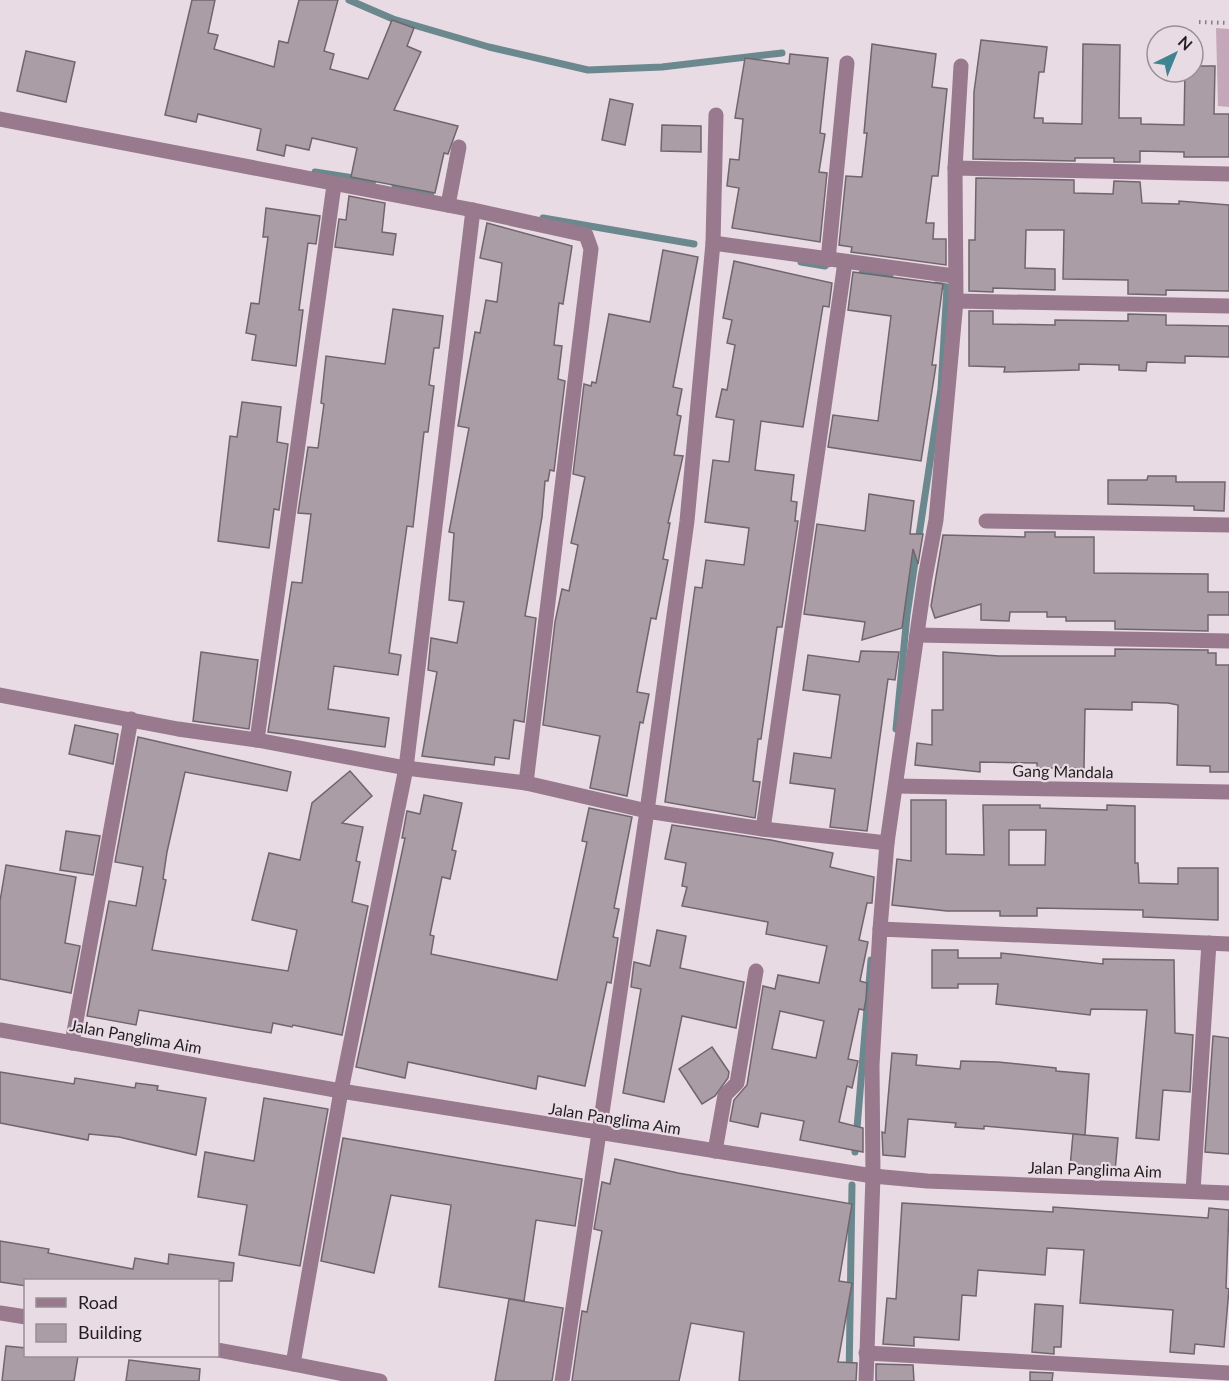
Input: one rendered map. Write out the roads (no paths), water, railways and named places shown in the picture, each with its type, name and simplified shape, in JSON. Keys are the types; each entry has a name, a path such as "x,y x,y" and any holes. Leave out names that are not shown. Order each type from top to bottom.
{"street":[{"path":"828,260 847,63"},
{"path":"866,1381 873,1176 872,1065 880,929 887,843 936,520 956,301 954,276 955,168 961,66"},
{"path":"562,1381 597,1134 647,811 687,521 713,243 716,116"},
{"path":"0,119 576,230 586,235 591,249 526,783"},
{"path":"448,205 459,147"},
{"path":"955,168 1229,174"},
{"path":"257,740 334,185"},
{"path":"293,1364 341,1091 406,768 473,210"},
{"path":"713,243 954,276"},
{"path":"763,829 845,262"},
{"path":"956,301 1229,306"},
{"path":"987,521 1229,525"},
{"path":"917,635 1229,641"},
{"path":"0,695 178,729 257,740 406,768 526,783 647,811 763,829 887,843"},
{"path":"72,1043 131,719"},
{"name":"Gang Mandala","path":"896,786 1229,792"},
{"path":"880,929 1229,944"},
{"path":"1193,1191 1209,944"},
{"path":"715,1151 725,1095 737,1083 756,971"},
{"name":"Jalan Panglima Aim","path":"0,1030 597,1134 873,1176 927,1181 1229,1193"},
{"path":"0,1313 24,1317"},
{"path":"219,1350 380,1381"},
{"path":"866,1353 1229,1373"}],"waterway":[{"path":"349,0 393,19 489,47 588,70 662,67 782,53"},
{"path":"315,172 373,181"},
{"path":"395,185 431,193"},
{"path":"543,218 694,244"},
{"path":"801,262 825,266"},
{"path":"862,273 890,277"},
{"path":"896,729 907,615 941,389 947,287 936,285"},
{"path":"855,1152 871,960"},
{"path":"849,1381 852,1185"}]}
